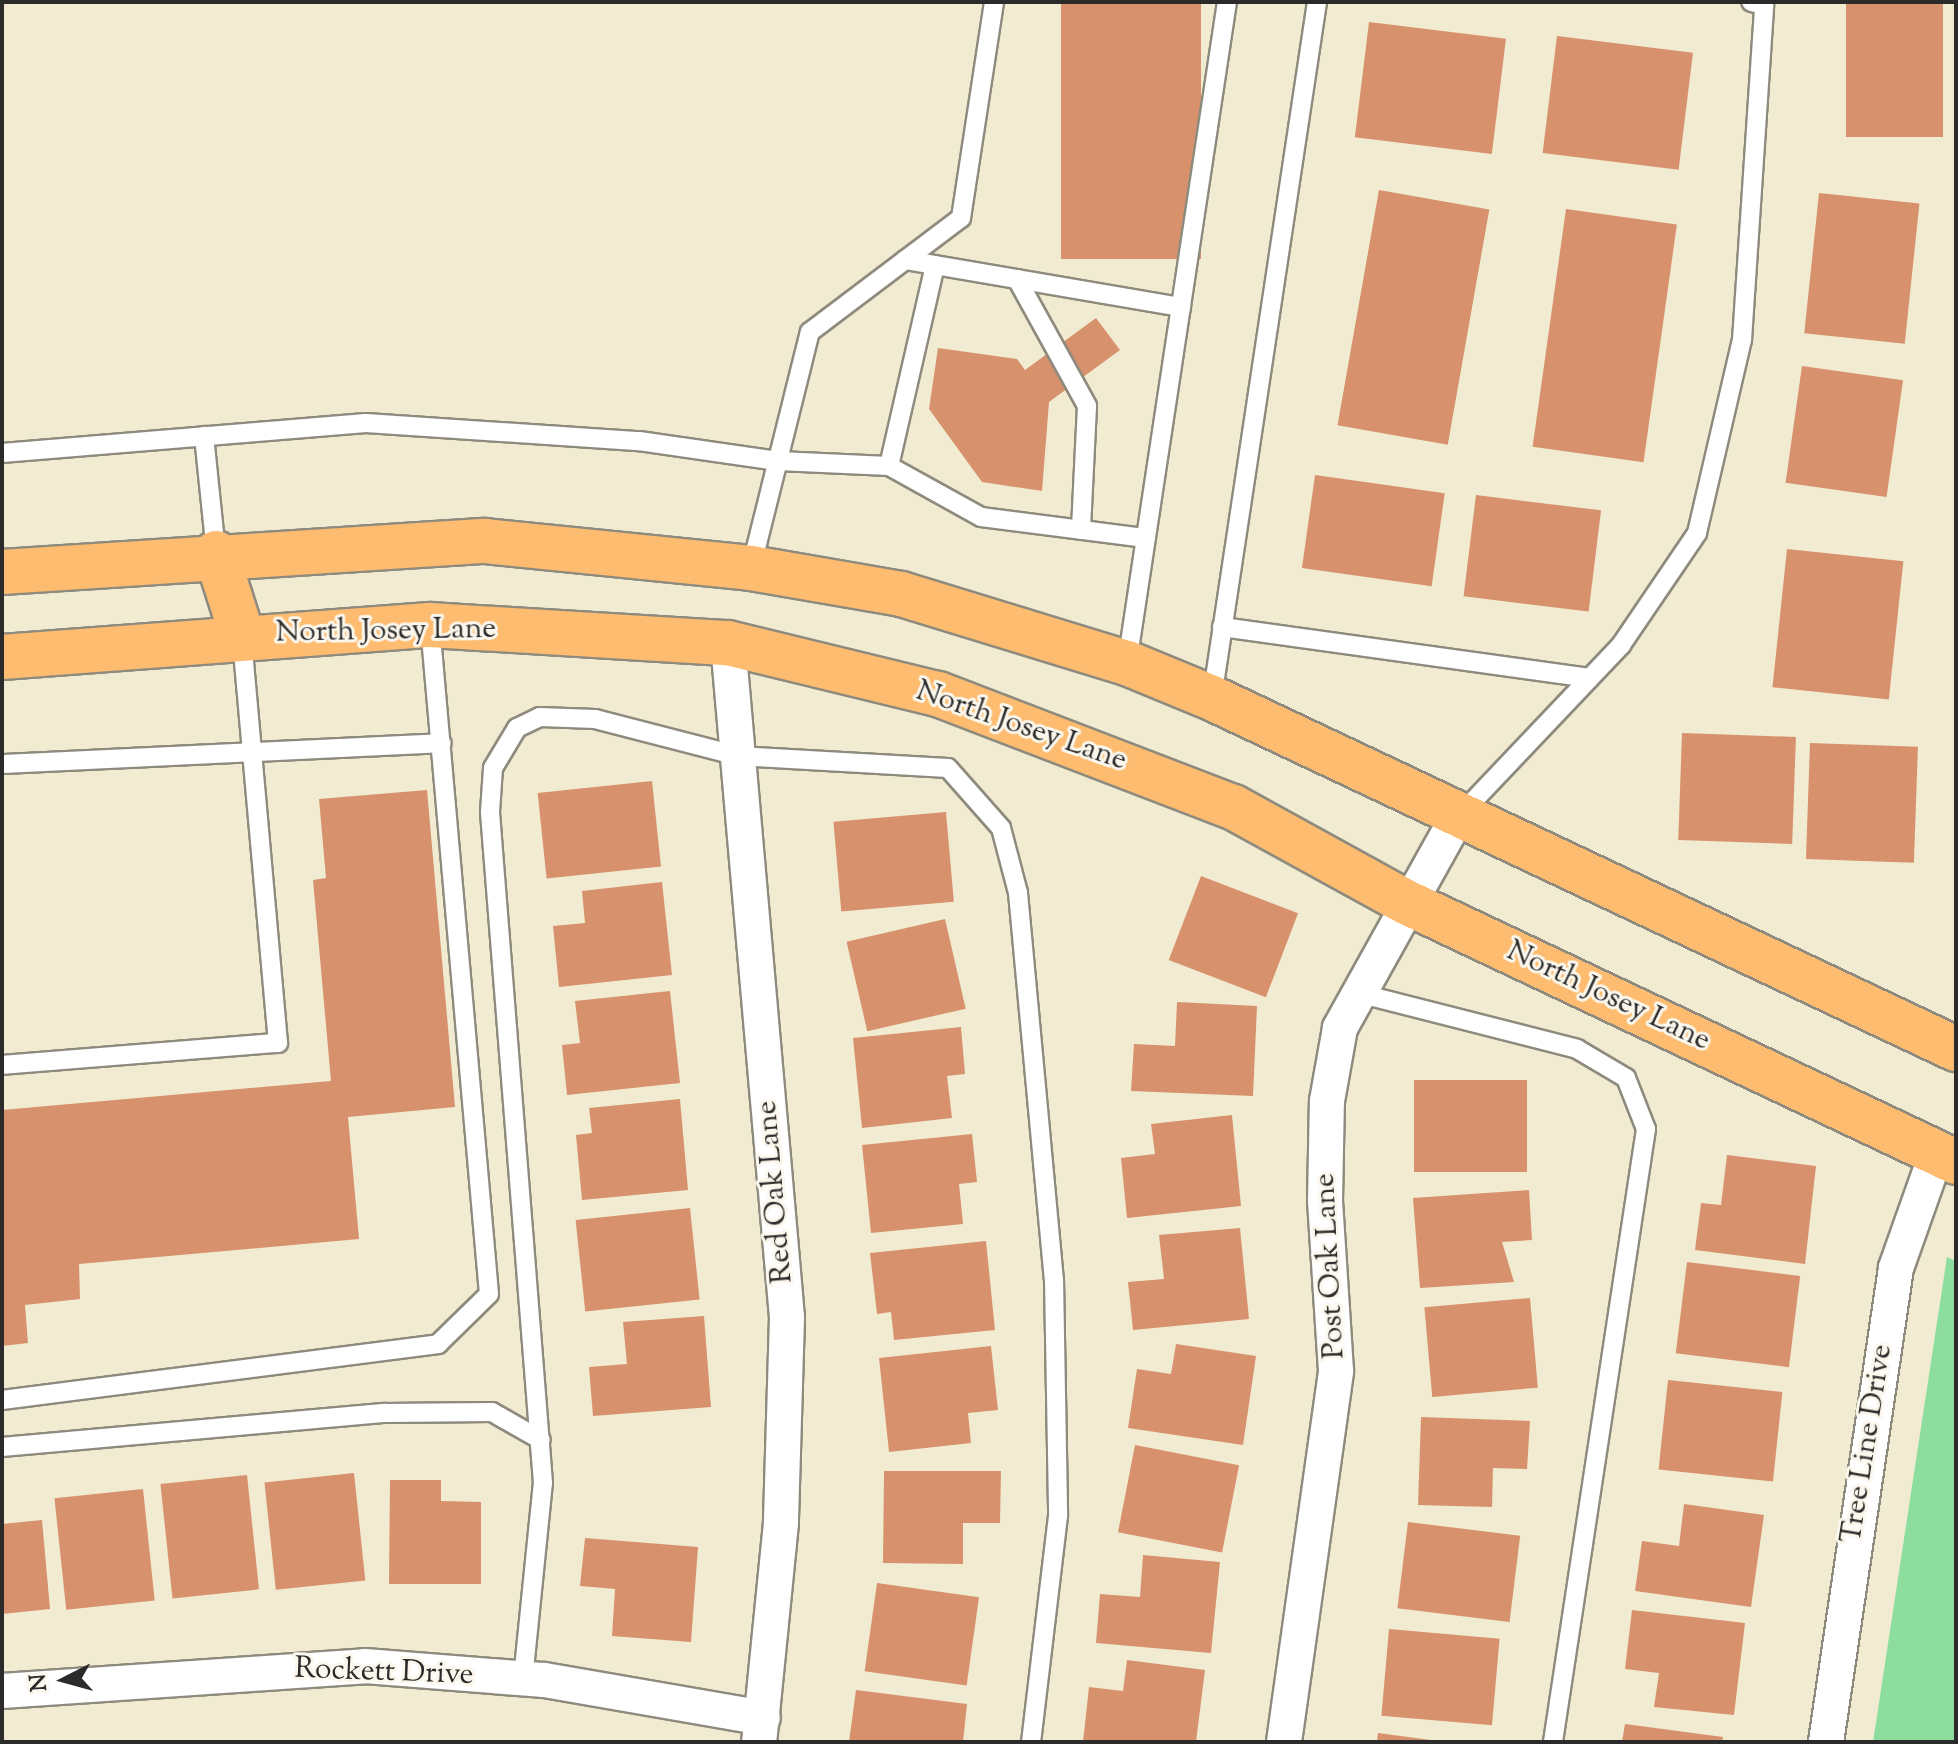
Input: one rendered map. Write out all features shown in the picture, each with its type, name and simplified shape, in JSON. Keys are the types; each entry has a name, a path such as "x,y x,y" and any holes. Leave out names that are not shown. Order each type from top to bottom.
{"main road":[{"path":"2,572 216,553 485,541 751,568 901,594 1127,663 1212,698 1457,818 1956,1049"},
{"path":"216,553 242,635"},
{"name":"North Josey Lane","path":"2,657 242,635 430,625 728,643 938,694 1139,768 1233,807 1406,902 1947,1157"}],"street":[{"name":"Red Oak Lane","path":"728,643 787,1317 782,1507 761,1730"},
{"name":"Post Oak Lane","path":"1284,1742 1336,1371 1325,1201 1327,1101 1340,1028 1406,902 1457,818"},
{"name":"Tree Line Drive","path":"1826,1742 1896,1268 1947,1157"},
{"name":"Rockett Drive","path":"2,1691 365,1666 523,1679 761,1730"}],"lane":[{"path":"751,568 810,332 961,218 994,2"},
{"path":"1127,663 1227,2"},
{"path":"1212,698 1317,2"},
{"path":"1457,818 1621,645 1701,518 1742,340 1764,5 1751,2"},
{"path":"905,260 1181,307"},
{"path":"889,466 935,265"},
{"path":"1017,279 1087,406 1081,530"},
{"path":"2,453 366,423 639,441 778,461 889,466 981,517 1146,538"},
{"path":"204,436 216,553"},
{"path":"2,1400 438,1344 489,1294 430,625"},
{"path":"1222,627 1589,678"},
{"path":"2,1065 278,1043 242,635"},
{"path":"523,1679 541,1440 490,812 493,768 517,728 540,717 595,719 738,756 948,768 1001,828 1018,893 1054,1279 1058,1516 1031,1742"},
{"path":"2,764 441,743"},
{"path":"1358,993 1577,1049 1626,1078 1646,1129 1553,1742"},
{"path":"2,1447 385,1413 492,1412 541,1440"}],"green space":[{"path":"1947,1257 1956,1261 1956,1742 1873,1742"}],"building":[{"path":"1061,2 1201,2 1201,259 1061,259"},
{"path":"1846,2 1943,2 1943,137 1846,137"},
{"path":"1369,22 1506,39 1492,154 1355,137"},
{"path":"1557,36 1693,53 1679,170 1543,153"},
{"path":"1379,190 1489,209 1448,445 1337,425"},
{"path":"1819,193 1919,204 1905,344 1804,333"},
{"path":"1566,209 1677,225 1644,462 1533,447"},
{"path":"1096,318 1120,350 1049,402 1042,491 982,482 929,409 938,348 1017,359 1025,370"},
{"path":"1802,366 1903,380 1887,497 1786,483"},
{"path":"1315,475 1445,493 1432,586 1302,568"},
{"path":"1476,495 1601,510 1589,612 1464,596"},
{"path":"1787,549 1903,561 1889,699 1772,687"},
{"path":"1682,733 1796,737 1792,844 1678,840"},
{"path":"1810,743 1918,747 1914,863 1806,859"},
{"path":"652,781 661,867 547,879 538,793"},
{"path":"427,790 455,1107 348,1117 359,1239 79,1264 80,1299 25,1305 28,1343 2,1346 2,1110 331,1081 313,880 326,878 319,799"},
{"path":"946,812 954,902 841,912 833,822"},
{"path":"1201,876 1298,913 1266,997 1169,960"},
{"path":"662,882 672,975 559,987 553,926 585,923 582,891"},
{"path":"945,919 966,1009 867,1031 847,942"},
{"path":"670,991 680,1083 567,1095 562,1045 580,1043 575,1001"},
{"path":"1177,1002 1257,1006 1253,1096 1131,1091 1134,1044 1175,1046"},
{"path":"961,1027 965,1074 947,1076 952,1118 862,1128 853,1038"},
{"path":"1414,1080 1527,1080 1527,1172 1414,1172"},
{"path":"680,1099 688,1190 582,1200 576,1135 592,1133 589,1108"},
{"path":"1232,1115 1241,1206 1127,1218 1121,1158 1155,1154 1151,1124"},
{"path":"972,1134 977,1182 959,1184 963,1224 871,1233 862,1145"},
{"path":"1727,1155 1816,1166 1805,1264 1695,1250 1701,1203 1721,1205"},
{"path":"1529,1190 1532,1240 1502,1242 1514,1282 1420,1288 1413,1198"},
{"path":"690,1208 700,1299 585,1312 576,1220"},
{"path":"1240,1228 1249,1319 1133,1330 1128,1282 1164,1279 1159,1235"},
{"path":"986,1241 995,1330 894,1340 891,1312 877,1314 870,1253"},
{"path":"1687,1262 1800,1276 1789,1367 1676,1353"},
{"path":"1530,1298 1538,1388 1432,1397 1424,1307"},
{"path":"704,1316 711,1407 593,1416 589,1367 627,1364 623,1322"},
{"path":"1176,1344 1256,1356 1243,1445 1128,1428 1137,1369 1171,1374"},
{"path":"991,1346 998,1410 968,1413 971,1443 889,1452 879,1358"},
{"path":"1668,1380 1782,1392 1773,1482 1659,1470"},
{"path":"1421,1417 1530,1421 1527,1469 1493,1468 1492,1507 1418,1505"},
{"path":"1135,1445 1239,1465 1222,1553 1118,1532"},
{"path":"884,1471 1001,1471 1000,1523 963,1523 963,1564 883,1563"},
{"path":"354,1473 365,1580 276,1590 264,1482"},
{"path":"247,1475 259,1589 172,1598 160,1484"},
{"path":"390,1480 441,1480 441,1501 481,1502 481,1584 389,1584"},
{"path":"143,1489 155,1600 66,1610 54,1498"},
{"path":"1684,1504 1764,1515 1751,1607 1635,1591 1642,1541 1679,1546"},
{"path":"42,1520 50,1609 2,1614 2,1524"},
{"path":"1408,1522 1520,1536 1510,1622 1397,1608"},
{"path":"585,1538 698,1547 691,1642 612,1636 615,1589 580,1586"},
{"path":"1143,1555 1220,1562 1211,1653 1096,1643 1100,1594 1140,1597"},
{"path":"877,1583 979,1597 967,1685 865,1671"},
{"path":"1632,1610 1745,1623 1734,1715 1654,1707 1659,1673 1625,1669"},
{"path":"1389,1629 1500,1639 1492,1725 1381,1716"},
{"path":"1127,1660 1205,1670 1196,1742 1083,1742 1089,1687 1123,1691"},
{"path":"856,1690 967,1704 963,1742 849,1742"},
{"path":"1625,1724 1723,1737 1722,1742 1622,1742"},
{"path":"1378,1733 1431,1740 1431,1742 1377,1742"}]}
